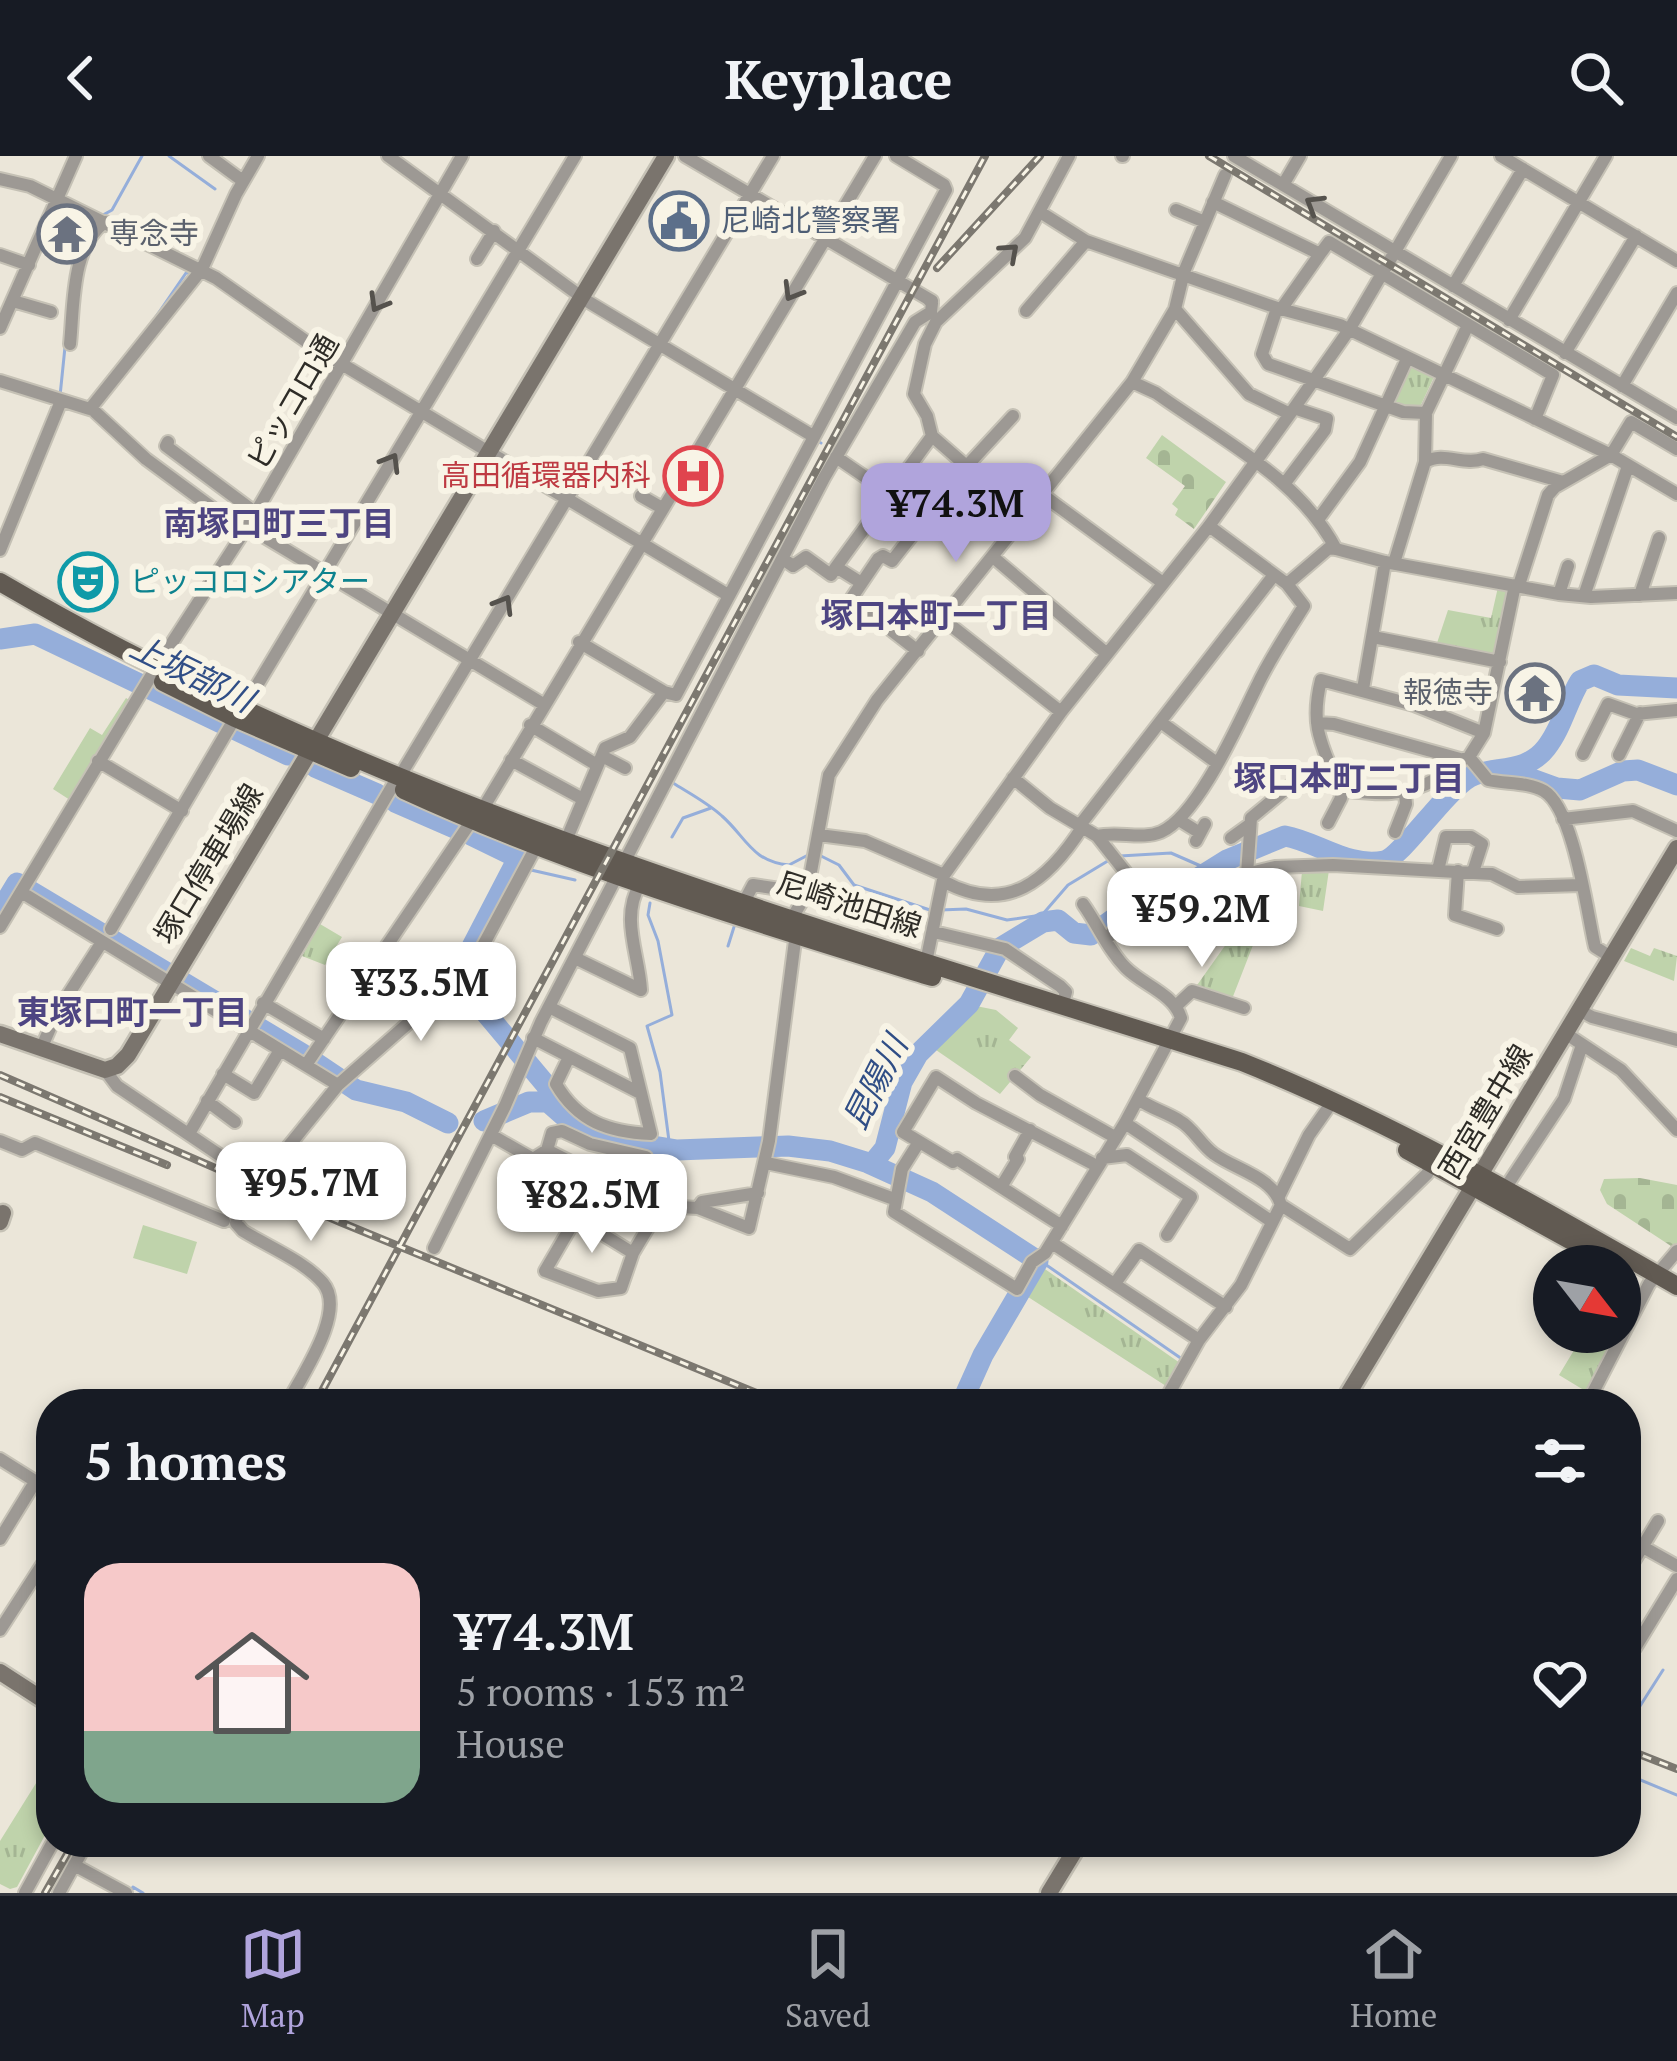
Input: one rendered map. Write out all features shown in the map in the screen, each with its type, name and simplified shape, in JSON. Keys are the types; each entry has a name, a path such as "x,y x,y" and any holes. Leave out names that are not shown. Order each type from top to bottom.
{"main road":[{"name":"塚口停車場線","path":"104,1070 128,1055 666,156"},
{"name":"尼崎池田線","path":"1,589 148,680 234,721 312,745 477,815 565,843 640,884 799,909 924,968 1318,1093 1582,1245"},
{"name":"尼崎池田線","path":"477,815 533,852 744,902 799,909"},
{"name":"西宮豊中線","path":"1347,1389 1677,848"},
{"name":"尼崎池田線","path":"981,986 1062,1006 1286,1089 1432,1164 1506,1187 1654,1280 1677,1300"},
{"path":"0,1034 104,1070"},
{"name":"尼崎池田線","path":"1641,1275 1677,1286"},
{"path":"0,1672 36,1695"},
{"path":"1049,1893 1070,1857"}],"street":[{"path":"0,328 76,156"},
{"path":"209,156 243,181"},
{"path":"90,410 202,269 258,156"},
{"path":"388,156 437,196 581,296 811,440"},
{"name":"ピッコロ通","path":"0,927 148,680 246,530 462,156"},
{"path":"110,929 575,156"},
{"path":"685,156 948,310"},
{"path":"190,1132 773,156"},
{"path":"309,1061 477,815 875,156"},
{"path":"579,642 664,692 676,694 946,190 896,156"},
{"path":"1025,517 932,436 914,394 931,331 1025,238 1069,156"},
{"path":"1234,156 1622,386 1670,408 1677,418"},
{"path":"1283,185 1300,156"},
{"path":"924,968 944,878 1060,712 1209,526 1349,330 1451,156"},
{"path":"1501,156 1677,261"},
{"path":"1509,320 1606,156"},
{"path":"1453,286 1522,169"},
{"path":"633,1253 576,1218 545,1270 598,1292 620,1288 633,1253 661,1206 698,1208 748,1228 768,1152 799,909 816,854 829,775 867,714 1132,382 1175,309 1184,272 1226,175"},
{"path":"0,179 30,186 202,269 343,364 728,595"},
{"path":"1213,202 1320,254"},
{"path":"1176,210 1205,222"},
{"path":"1040,212 1086,241 1349,330 1611,455 1677,494"},
{"path":"70,344 77,277 92,231 105,222"},
{"path":"477,259 492,234"},
{"path":"1565,353 1636,236"},
{"path":"1026,311 1086,241"},
{"path":"1426,413 1384,407 1273,367 1264,359 1280,308 1330,242 1553,375 1535,419"},
{"path":"0,255 29,266"},
{"path":"1622,386 1677,293"},
{"path":"434,1248 494,1130 526,1050 836,457 915,322 931,312 927,298"},
{"path":"13,301 51,311"},
{"path":"1175,309 1249,394 1327,419 1318,440 1286,483"},
{"path":"1661,320 1677,329"},
{"path":"915,322 927,323 931,331"},
{"path":"1363,689 1389,562 1425,462 1426,413 1468,325"},
{"path":"895,354 920,362"},
{"path":"1320,518 1360,462 1408,358"},
{"path":"0,381 90,410 146,459 246,530 543,704"},
{"path":"1132,382 1156,393 1286,483 1320,518 1336,549"},
{"path":"0,550 62,401"},
{"path":"918,652 851,598 878,559 884,556 892,561 1012,416"},
{"path":"1340,790 1394,796 1468,760 1484,733 1517,585 1544,501 1564,482 1611,455 1631,422 1677,448"},
{"path":"783,559 793,566 806,557 831,575 932,436"},
{"path":"168,442 166,446 256,513"},
{"path":"836,457 887,492"},
{"path":"1425,462 1483,459 1564,482"},
{"path":"1584,596 1628,466"},
{"path":"1042,495 1162,583"},
{"path":"640,496 662,508"},
{"path":"1097,836 1154,834 1179,820 1304,606 1287,584 1209,526"},
{"path":"1640,595 1659,538"},
{"path":"1287,584 1329,548 1559,594 1677,593"},
{"path":"993,557 1106,652"},
{"path":"1559,594 1568,566"},
{"path":"836,567 860,582"},
{"path":"820,835 865,841 988,897 1023,891 1047,869 1274,575"},
{"path":"944,620 1060,712"},
{"path":"1373,637 1500,662"},
{"path":"1328,823 1341,798 1313,711 1321,680 1437,712 1484,733"},
{"path":"565,843 605,748 630,737 664,692"},
{"path":"1583,754 1608,704 1640,713 1677,710"},
{"path":"1619,755 1640,713"},
{"path":"1162,723 1216,763"},
{"path":"1317,723 1468,760 1485,778 1546,792 1563,819 1595,947 1611,957"},
{"path":"530,725 599,761 625,768"},
{"path":"511,760 581,798"},
{"path":"98,761 182,811"},
{"path":"1248,860 1251,818 1287,787 1328,766"},
{"path":"1013,778 1050,808 1097,836 1147,899 1187,908 1229,935 1281,937"},
{"path":"1395,832 1406,804 1405,793"},
{"path":"1563,819 1633,811 1677,831"},
{"path":"1179,820 1201,833"},
{"path":"1231,838 1249,825"},
{"path":"1116,856 1126,849 1126,833"},
{"path":"1438,870 1449,836 1481,841 1465,872 1455,915 1497,929"},
{"path":"295,1389 330,1319 332,1303 320,1279 236,1223 262,1179 342,1082 467,971 533,852"},
{"path":"1187,908 1248,860 1492,874 1518,887 1581,884"},
{"path":"575,958 641,990 630,927 631,904 640,884"},
{"path":"744,902 752,885 799,909"},
{"path":"23,888 102,942 342,1082"},
{"path":"1102,933 1147,899"},
{"path":"919,1142 897,1186 894,1212 1017,1288 1052,1243 1125,1123 1181,1018 1176,1006 1127,969 1083,904"},
{"path":"934,932 1001,948 1060,986 1066,992 1062,1006"},
{"path":"41,1049 50,1025 102,942"},
{"path":"1176,1006 1192,991 1244,1008"},
{"path":"263,1003 324,1040"},
{"path":"549,1007 630,1048 651,1134 624,1132 587,1120 569,1106 556,1084 569,1057"},
{"path":"1579,1010 1677,1040"},
{"path":"1565,1033 1634,1082 1677,1130"},
{"path":"1506,1187 1564,1100 1582,1045"},
{"path":"223,1074 254,1093 280,1050"},
{"path":"526,1050 569,1057 640,1093"},
{"path":"104,1070 117,1086 262,1179"},
{"path":"1015,1076 1113,1136"},
{"path":"1062,1226 957,1159 953,1162 903,1132 936,1077 1099,1162 1127,1155 1191,1197 1167,1235"},
{"path":"1138,1099 1185,1123 1218,1157 1256,1177 1280,1201 1350,1249 1432,1164"},
{"path":"207,1102 235,1122"},
{"path":"1172,1389 1261,1249 1309,1136 1328,1108"},
{"path":"1125,1123 1271,1221"},
{"path":"494,1130 533,1159 547,1150 551,1133 562,1130 590,1144 646,1156 641,1184 628,1191 547,1150"},
{"path":"1001,1187 1030,1130"},
{"path":"0,1141 22,1150 30,1141 224,1221"},
{"path":"768,1152 834,1177 897,1186"},
{"path":"698,1208 702,1202 758,1193"},
{"path":"1052,1243 1199,1340"},
{"path":"1116,1282 1139,1250 1226,1307"},
{"path":"1595,1389 1654,1280 1677,1251"},
{"path":"0,1459 35,1482 0,1539"},
{"path":"1641,1549 1658,1521"},
{"path":"1643,1546 1677,1566"},
{"path":"1,1626 36,1574"},
{"path":"1641,1638 1677,1580"},
{"path":"25,1893 45,1857"},
{"path":"59,1893 79,1857"},
{"path":"74,1865 126,1893"}],"green space":[{"path":"1409,366 1434,377 1419,409 1402,409 1392,402"},
{"path":"1162,435 1226,482 1194,529 1175,515 1178,509 1172,504 1185,486 1146,458"},
{"path":"1498,587 1509,588 1496,657 1436,646 1448,610 1491,618"},
{"path":"126,698 131,701 70,800 53,789 90,728 102,735"},
{"path":"1329,870 1323,911 1299,906 1302,871"},
{"path":"320,924 342,937 325,965 302,956"},
{"path":"1229,940 1255,940 1232,999 1195,988"},
{"path":"1631,948 1650,956 1654,948 1677,956 1674,981 1624,961"},
{"path":"976,1006 996,1010 1018,1028 1009,1040 1031,1057 1000,1094 936,1050"},
{"path":"1640,1178 1677,1185 1674,1248 1607,1204 1600,1190 1604,1179"},
{"path":"143,1225 197,1242 187,1274 133,1258"},
{"path":"1042,1267 1180,1363 1166,1386 1025,1295"},
{"path":"1572,1353 1605,1353 1588,1389 1559,1375"},
{"path":"36,1783 36,1852 17,1887 0,1884 0,1841"}],"waterway":[{"path":"103,215 112,210 142,156"},
{"path":"169,156 215,189"},
{"path":"85,238 95,220"},
{"path":"153,321 186,273 191,273"},
{"path":"60,396 65,347"},
{"name":"上坂部川","path":"0,639 35,634 288,755"},
{"name":"昆陽川","path":"484,1121 529,1102 548,1102 572,1123 600,1137 677,1150 788,1146 830,1151 872,1164 885,1148 902,1082 918,1054 969,1004 1000,948 1043,922 1058,920 1074,933 1091,935 1141,899 1171,895 1227,860 1285,836 1346,858 1384,861 1470,777 1538,757 1556,732 1580,681 1594,675 1618,685 1677,688"},
{"name":"上坂部川","path":"315,767 377,794"},
{"path":"1510,771 1557,788 1580,790 1623,771 1638,770 1677,785"},
{"path":"673,783 717,811 766,859 789,865 810,854"},
{"name":"上坂部川","path":"395,802 457,829"},
{"path":"672,837 683,818 711,808"},
{"name":"上坂部川","path":"471,835 518,858 465,960 474,999 546,1085 562,1113"},
{"path":"1120,856 1171,853 1210,870"},
{"path":"819,855 839,865 854,885 930,910"},
{"path":"940,910 966,909 1007,920 1042,915 1068,885 1111,859"},
{"path":"531,870 575,880"},
{"name":"昆陽川","path":"0,911 17,883 356,1090 406,1102 448,1123"},
{"path":"809,904 880,916 891,900"},
{"path":"650,903 648,915 658,941 672,1015 647,1026 660,1072 669,1141"},
{"path":"728,946 734,927"},
{"path":"868,1163 932,1192 1038,1261 968,1389"},
{"path":"1042,1262 1182,1359"},
{"path":"1641,1704 1663,1670"},
{"path":"1641,1780 1677,1795"},
{"path":"131,1891 133,1887 143,1893"}],"railway":[{"path":"323,1389 985,156"},
{"path":"937,268 1040,156"},
{"path":"1209,156 1677,437"},
{"path":"0,1075 340,1222 746,1389"},
{"path":"0,1097 167,1165"},
{"path":"1641,1755 1677,1769"},
{"path":"45,1893 65,1857"}],"place":[{"name":"尼崎北警察署","path":"679,221"},
{"name":"専念寺","path":"67,234"},
{"name":"高田循環器内科","path":"693,476"},
{"name":"ピッコロシアター","path":"88,582"},
{"name":"報徳寺","path":"1535,693"}],"district":[{"name":"南塚口町三丁目","path":"279,523"},
{"name":"塚口本町一丁目","path":"936,615"},
{"name":"塚口本町二丁目","path":"1349,778"},
{"name":"東塚口町一丁目","path":"132,1012"}]}
